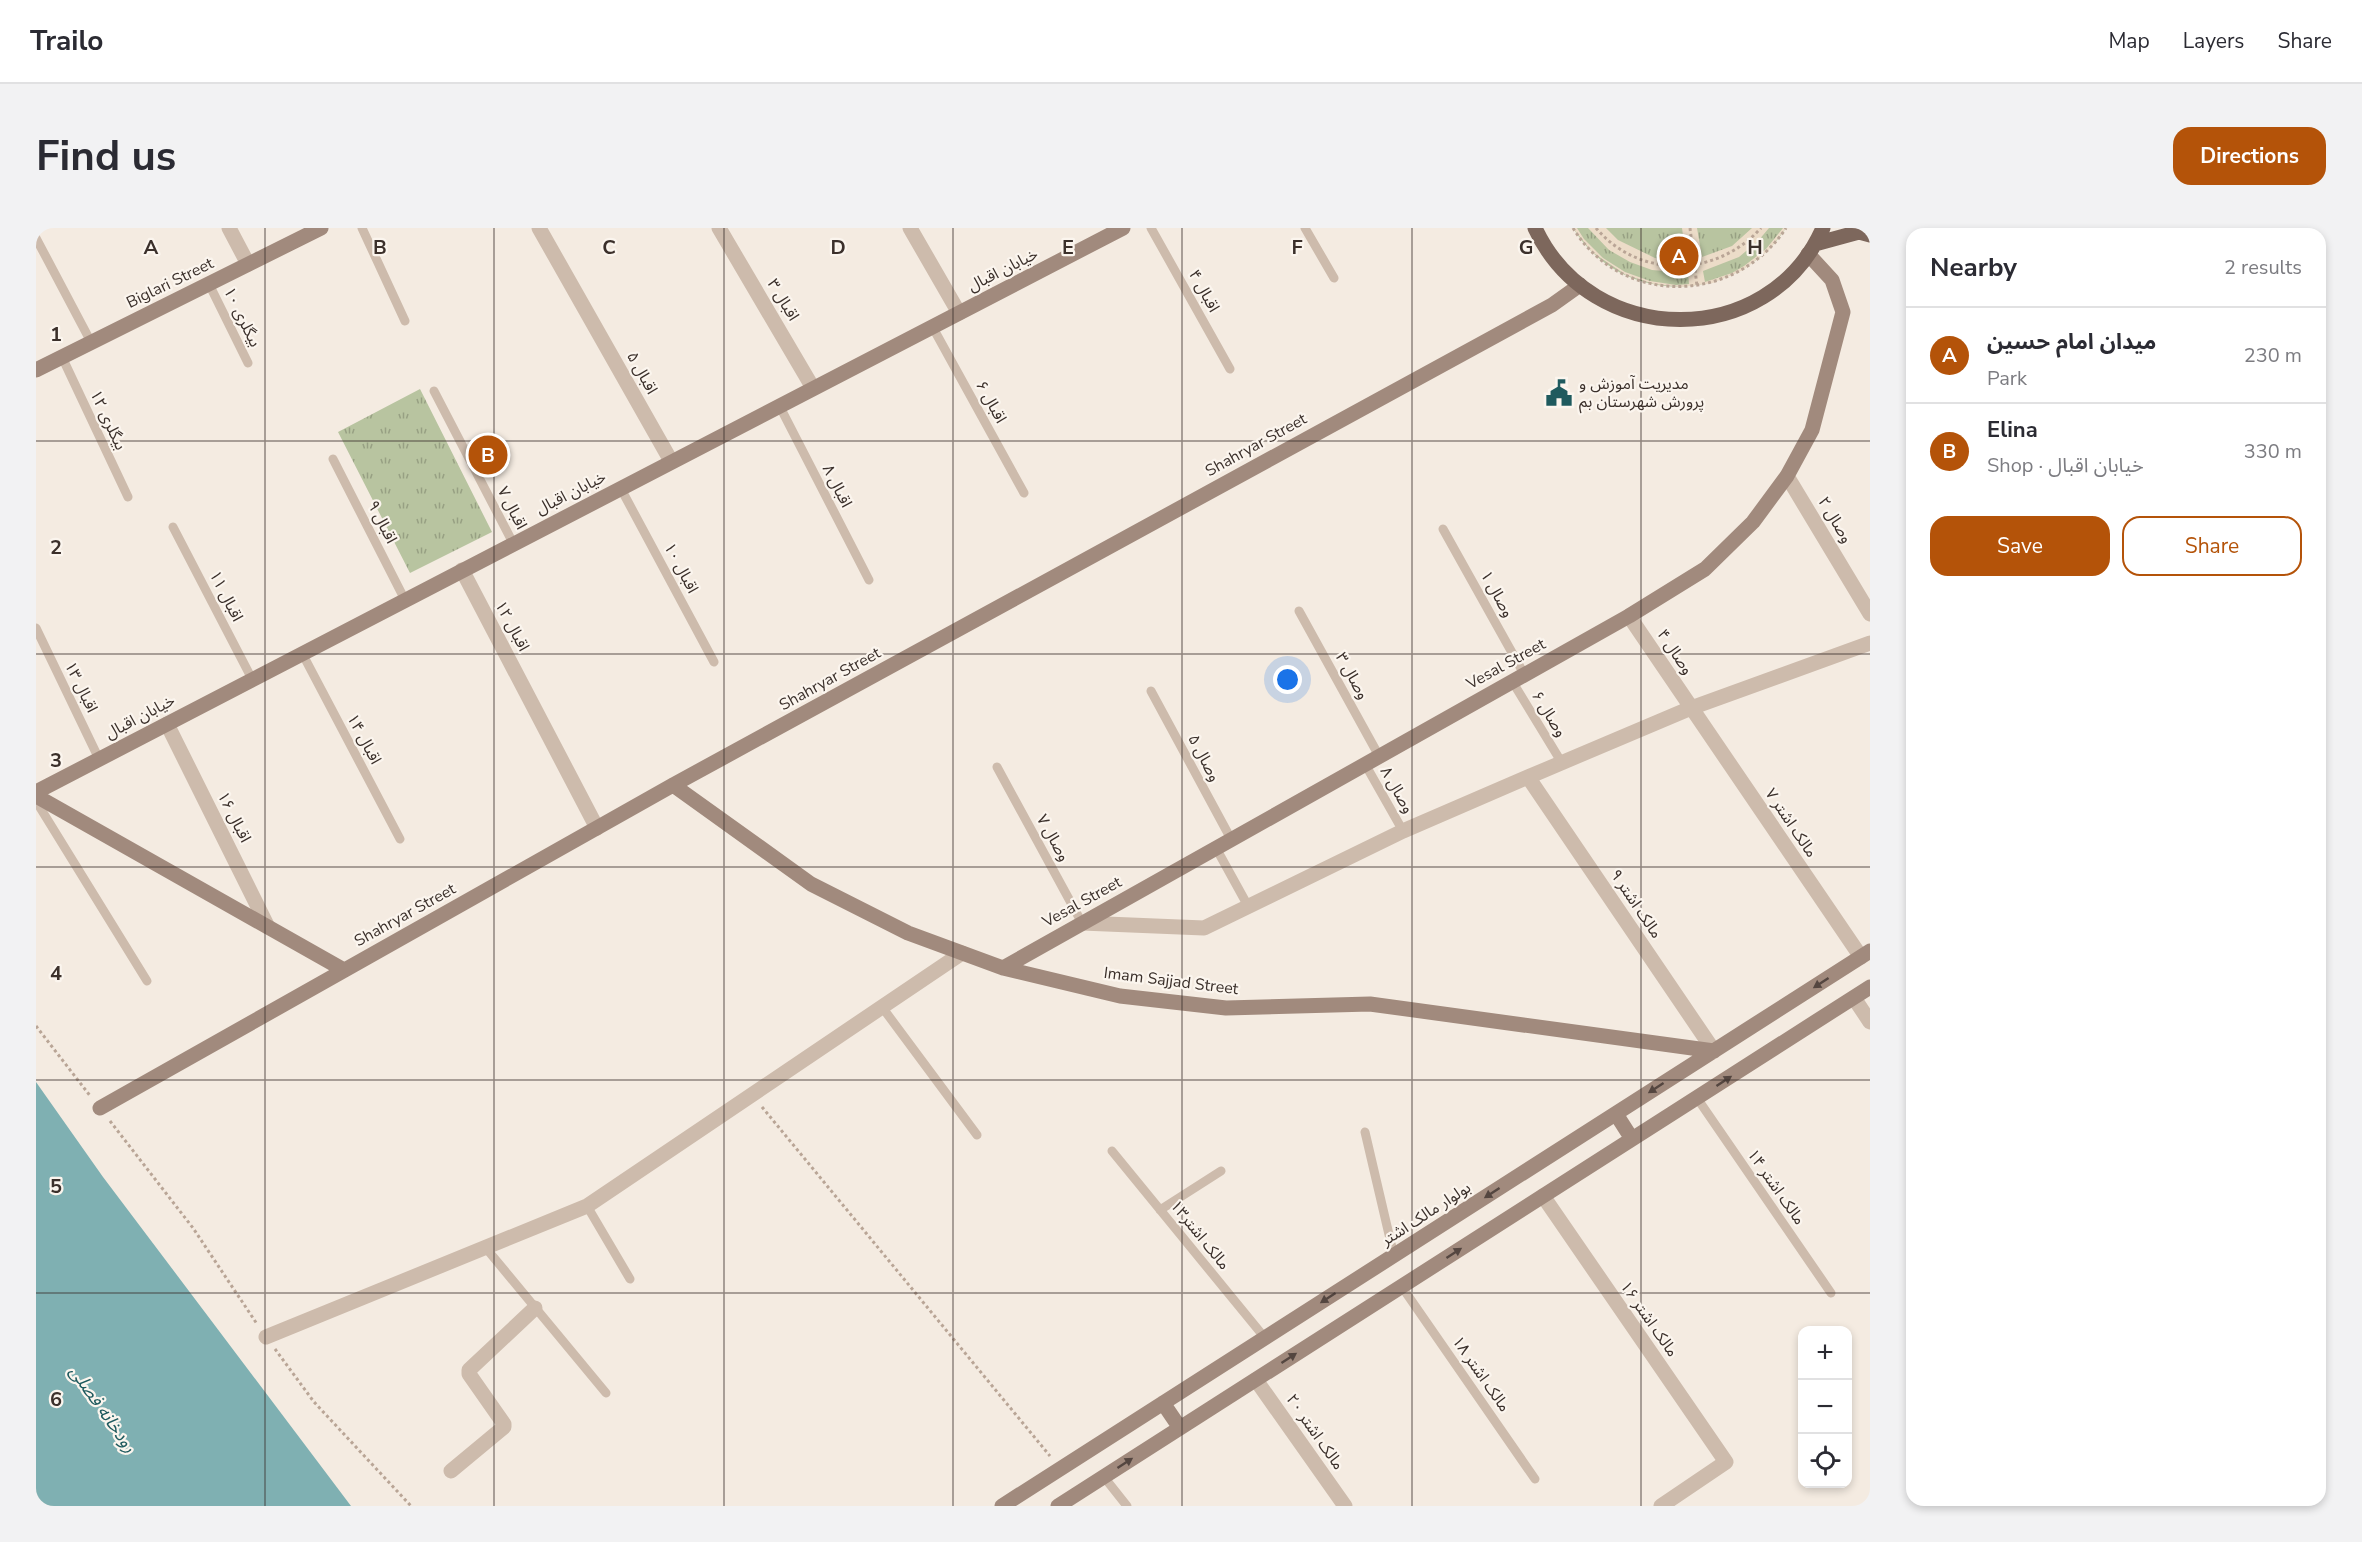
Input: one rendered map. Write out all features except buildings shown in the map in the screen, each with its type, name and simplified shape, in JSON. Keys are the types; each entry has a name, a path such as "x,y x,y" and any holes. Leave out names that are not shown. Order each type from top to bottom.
{"main road":[{"path":"1535,228 1553,257 1580,285 1605,302 1633,313 1663,320 1693,320 1723,314 1764,296 1788,277 1811,249 1823,228"},
{"path":"1811,249 1859,232 1870,235"}],"street":[{"path":"229,228 248,264"},
{"name":"Biglari Street","path":"36,370 321,228"},
{"name":"اقبال ۵","path":"539,228 671,461"},
{"path":"910,228 959,313"},
{"name":"خیابان اقبال","path":"36,796 99,759 1123,228"},
{"name":"اقبال ۳","path":"720,230 813,387"},
{"name":"Vesal Street","path":"1003,968 1629,616 1704,569 1753,522 1788,476 1812,430 1843,312 1832,280 1811,249"},
{"name":"Shahryar Street","path":"100,1108 673,785 1552,305 1580,285"},
{"name":"وصال ۲","path":"1788,476 1870,614"},
{"name":"اقبال ۱۲","path":"462,570 597,828"},
{"name":"وصال ۴","path":"1629,616 1691,708"},
{"path":"1082,923 1204,928 1403,831 1562,762 1691,708 1870,643"},
{"name":"مالک اشتر ۷","path":"1691,708 1866,954"},
{"name":"اقبال ۱۶","path":"167,724 268,927"},
{"name":"مالک اشتر ۹","path":"1528,777 1714,1051"},
{"name":"Imam Sajjad Street","path":"673,785 811,884 908,933 1003,968 1120,996 1226,1008 1370,1004 1714,1051"},
{"path":"36,796 344,970"},
{"path":"266,1337 586,1206 962,953"},
{"name":"بولوار مالک اشتر","path":"1002,1506 1866,954"},
{"path":"1058,1506 1870,987"},
{"path":"1854,998 1870,1022"},
{"path":"1616,1114 1632,1139"},
{"name":"مالک اشتر ۱۶","path":"1543,1196 1726,1462 1661,1506"},
{"path":"451,1471 504,1427 469,1374 469,1370 535,1308"},
{"name":"مالک اشتر ۲۰","path":"1256,1380 1345,1506"},
{"path":"1163,1403 1180,1428"}],"lane":[{"path":"362,228 405,321"},
{"name":"اقبال ۴","path":"1151,228 1230,369"},
{"path":"1305,228 1334,278"},
{"path":"36,238 91,342"},
{"name":"بیگلری ۱۰","path":"209,284 248,363"},
{"name":"اقبال ۶","path":"932,326 1024,493"},
{"name":"بیگلری ۱۲","path":"62,357 128,497"},
{"name":"اقبال ۷","path":"434,391 513,543"},
{"name":"اقبال ۸","path":"779,405 869,580"},
{"name":"اقبال ۹","path":"333,459 405,600"},
{"name":"اقبال ۱۰","path":"620,488 714,662"},
{"name":"اقبال ۱۱","path":"173,527 252,680"},
{"name":"وصال ۱","path":"1443,529 1518,678"},
{"name":"وصال ۳","path":"1299,611 1379,756"},
{"name":"اقبال ۱۳","path":"36,628 99,759"},
{"name":"اقبال ۱۴","path":"302,653 400,840"},
{"name":"وصال ۶","path":"1518,678 1562,762"},
{"name":"وصال ۵","path":"1151,692 1231,839"},
{"name":"وصال ۸","path":"1365,764 1403,831"},
{"name":"وصال ۷","path":"997,767 1082,923"},
{"path":"36,796 147,981"},
{"path":"1216,848 1248,906"},
{"path":"882,1007 977,1135"},
{"name":"مالک اشتر ۱۴","path":"1697,1098 1831,1293"},
{"path":"1365,1132 1394,1256"},
{"name":"مالک اشتر۱۳","path":"1112,1151 1264,1338"},
{"path":"1160,1210 1221,1171"},
{"path":"586,1206 630,1280"},
{"path":"485,1247 606,1393"},
{"name":"مالک اشتر ۱۸","path":"1402,1287 1535,1479"},
{"path":"1104,1477 1127,1506"}],"path":[{"path":"1573,228 1597,256 1626,275 1640,281 1668,287 1698,286 1729,277 1743,270 1769,250 1786,228"},
{"path":"1596,228 1611,243 1639,259 1669,266 1695,266 1716,260 1736,250 1761,228"},
{"path":"1690,228 1698,286"},
{"path":"36,1026 193,1228 266,1337 314,1402 411,1506"},
{"path":"752,1094 1060,1469"}],"green space":[{"path":"1573,228 1786,228 1765,253 1739,271 1710,282 1679,286 1649,283 1620,272 1594,254"},
{"path":"420,389 492,532 410,573 338,432"}],"shaded area":[{"path":"1573,228 1577,228 1584,239 1603,258 1625,272 1650,281 1676,285 1689,284 1688,273 1652,270 1630,262 1609,250 1588,228 1606,228 1618,240 1655,258 1666,260 1686,259 1682,228 1697,228 1702,257 1732,246 1752,228 1769,228 1739,257 1703,271 1705,282 1732,273 1744,266 1766,249 1783,228 1786,228 1769,250 1743,270 1713,283 1683,287 1654,284 1626,275 1592,252"}],"water":[{"name":"رودخانه فصلی","path":"36,1082 103,1177 351,1506 36,1506"}],"place":[{"name":"میدان امام حسین","path":"1679,256"},
{"name":"مدیریت آموزش و پرورش شهرستان بم","path":"1559,393"},
{"name":"Elina","path":"488,455"}]}
